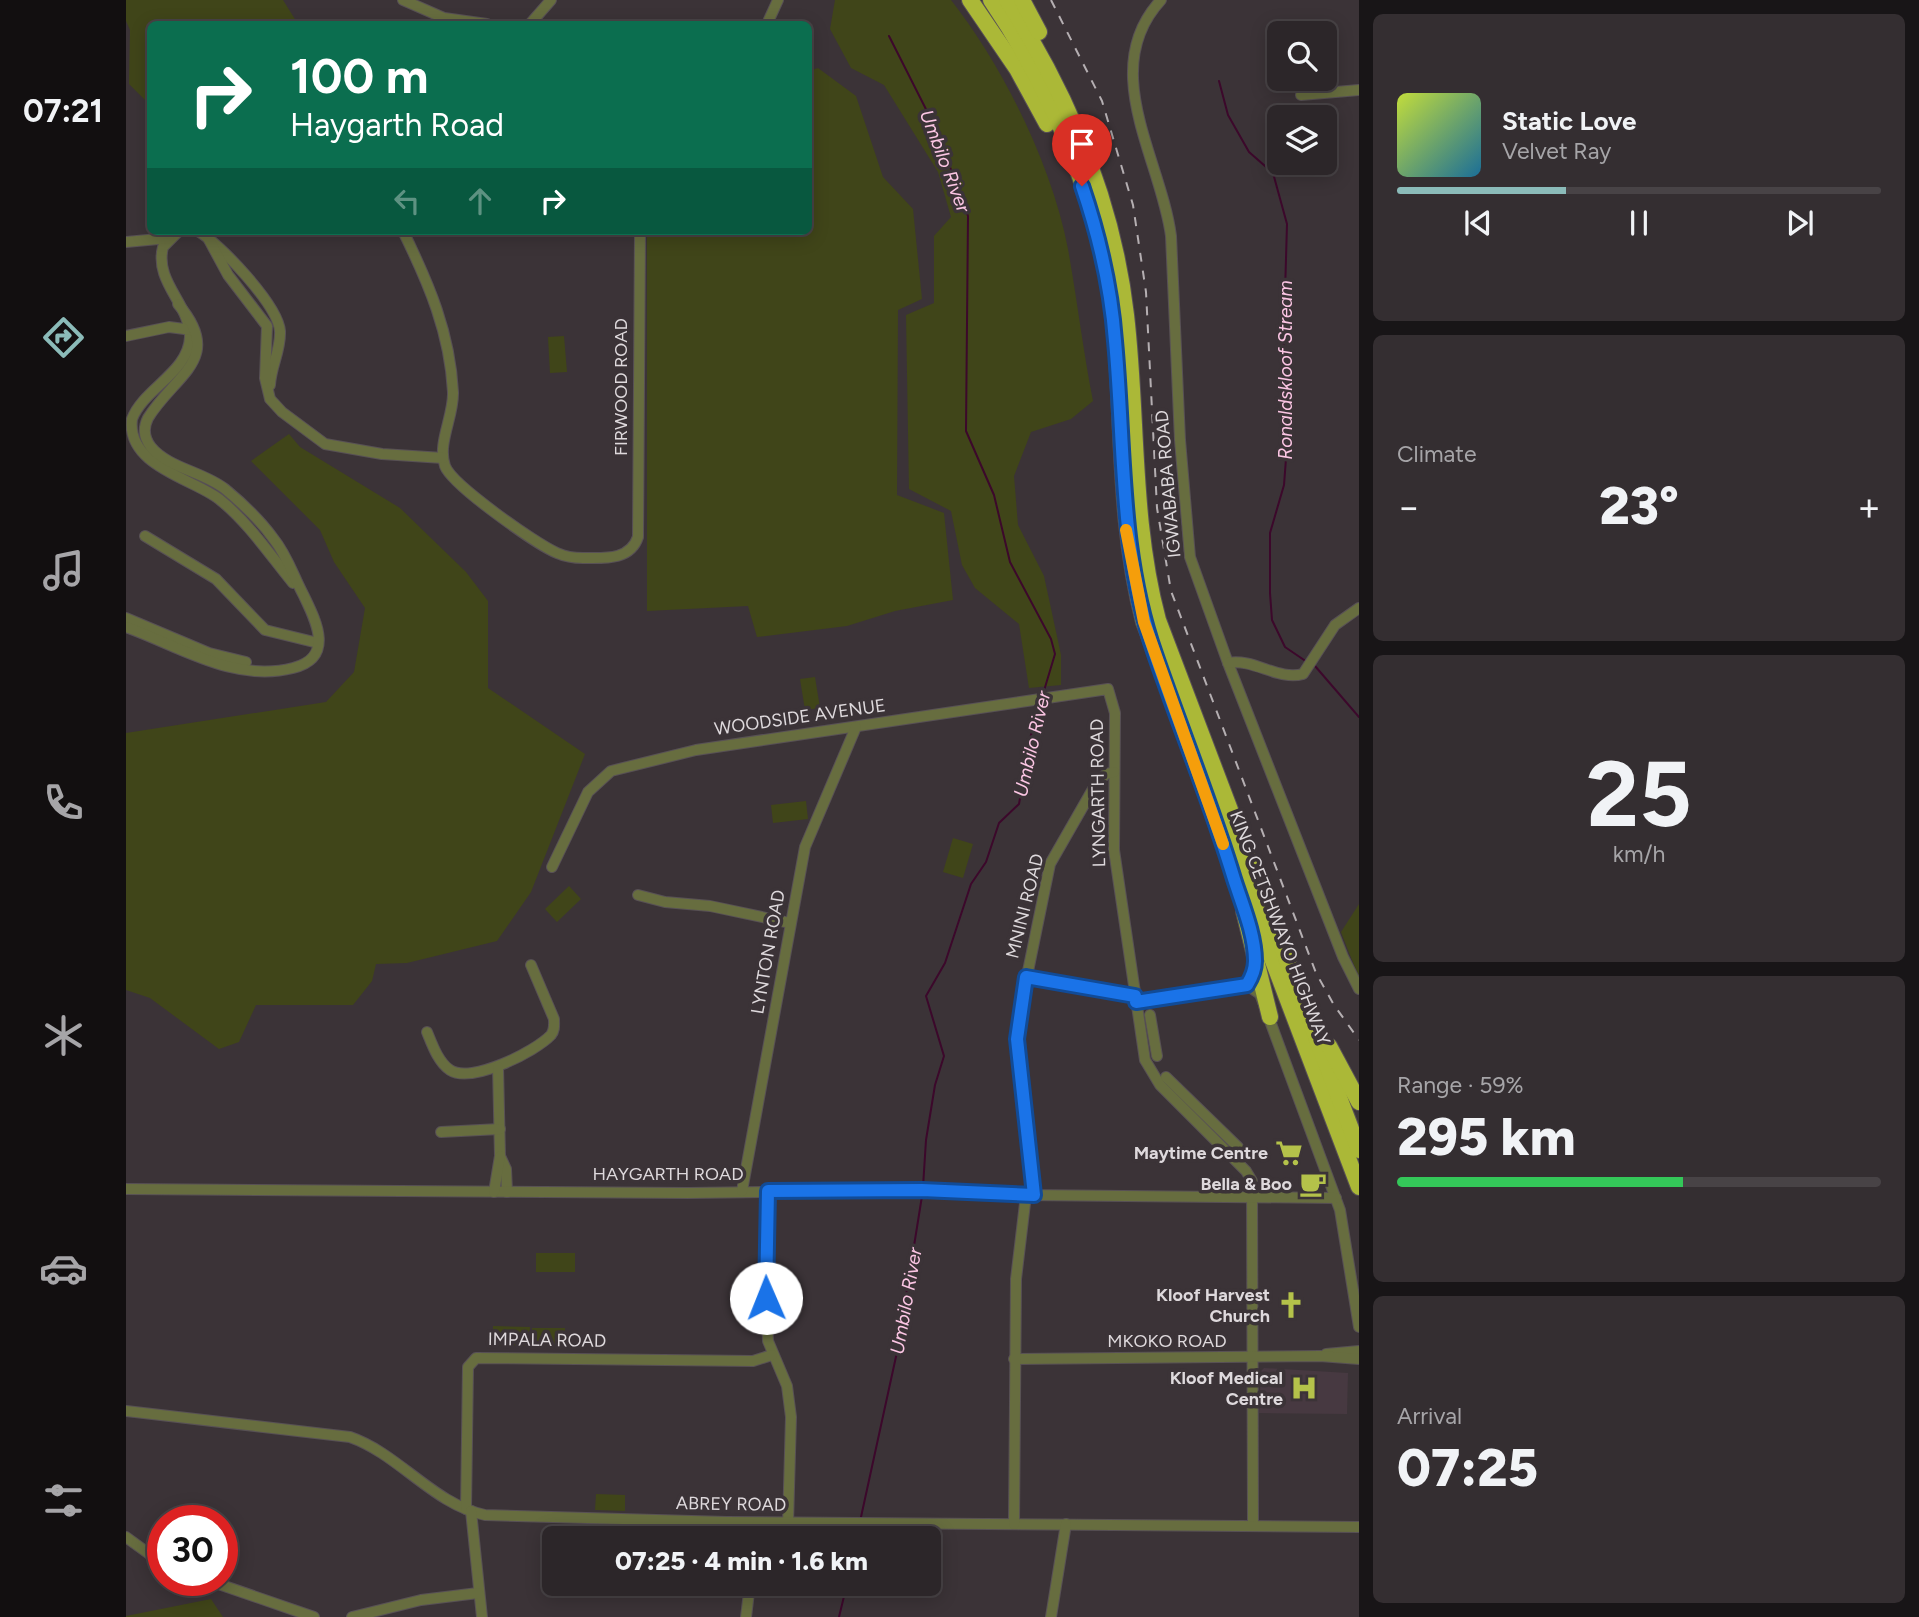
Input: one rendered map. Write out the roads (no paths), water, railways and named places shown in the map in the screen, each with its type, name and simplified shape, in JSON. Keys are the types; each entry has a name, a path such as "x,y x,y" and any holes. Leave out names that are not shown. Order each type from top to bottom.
{"highway":[{"path":"970,0 1041,112 1097,234"},
{"name":"KING CETSHWAYO HIGHWAY","path":"991,0 1029,63 1060,128 1097,234 1115,340 1124,513 1131,565 1153,650 1359,1187"},
{"name":"KING CETSHWAYO HIGHWAY","path":"1007,0 1059,93 1079,136 1107,216 1126,314 1137,512 1152,599 1167,648 1359,1150"},
{"path":"1022,0 1054,62 1083,129 1099,174 1107,216"},
{"path":"1207,791 1245,914 1270,1017"},
{"path":"1280,943 1359,1102"}],"street":[{"path":"403,0 450,21"},
{"path":"533,21 551,0"},
{"path":"768,21 778,0"},
{"name":"IGWABABA ROAD","path":"1161,0 1149,15 1135,46 1133,90 1168,213 1171,236 1188,548 1228,663 1343,957 1359,989"},
{"path":"1301,95 1359,90"},
{"path":"126,242 168,235"},
{"path":"126,627 207,661 247,669 283,670 305,663 318,643 317,621 302,594 257,537 219,499 155,466 134,444 130,431 135,413 181,360 193,331 161,265 162,250 173,235"},
{"path":"204,235 267,326 265,373 270,399 276,405 308,434 325,444 370,452 443,458 453,404 446,341 433,294 405,235"},
{"name":"FIRWOOD ROAD","path":"443,458 450,475 459,484 555,552 572,558 612,557 627,552 635,544 638,517 640,235"},
{"path":"126,336 169,327 193,331"},
{"path":"145,536 216,579 265,630 318,643"},
{"path":"1228,663 1243,660 1290,675 1303,674 1335,625 1359,608"},
{"path":"126,618 209,653 283,670"},
{"name":"WOODSIDE AVENUE","path":"552,867 588,792 594,783 611,771 696,750 1108,689"},
{"name":"LYNGARTH ROAD","path":"1108,689 1115,713 1114,850 1135,999 1146,1030 1149,1070 1179,1097 1273,1197"},
{"name":"LYNTON ROAD","path":"741,1191 805,848 856,727"},
{"name":"MNINI ROAD","path":"1014,1524 1016,1279 1030,1195 1017,1039 1026,977 1052,860 1097,782 1106,774 1114,772"},
{"path":"638,895 656,900 710,906 790,923"},
{"path":"1247,985 1254,974 1255,959"},
{"path":"427,1032 436,1053 451,1071 468,1074 498,1067 548,1037 554,1028 554,1019 531,965"},
{"path":"1026,977 1135,999 1247,985 1260,994 1336,1198 1344,1228 1359,1327"},
{"path":"1150,1015 1146,1030 1157,1056"},
{"path":"494,1192 500,1156 498,1067"},
{"path":"1166,1077 1179,1097 1238,1147"},
{"path":"441,1132 500,1129"},
{"path":"500,1156 506,1170 507,1192"},
{"path":"1251,1176 1252,1526"},
{"name":"HAYGARTH ROAD","path":"126,1189 494,1192 903,1190 1030,1195 1336,1198"},
{"path":"768,1191 765,1276 768,1341 772,1355 781,1367 789,1397 788,1523"},
{"name":"MKOKO ROAD","path":"1014,1359 1253,1358 1320,1356 1359,1351"},
{"name":"IMPALA ROAD","path":"468,1510 468,1367 474,1359 753,1361 772,1355"},
{"name":"MKOKO ROAD","path":"1320,1356 1359,1359"},
{"name":"ABREY ROAD","path":"126,1411 349,1437 376,1450 468,1510 485,1515 788,1523 1359,1527"},
{"path":"1252,1486 1259,1517 1270,1526"},
{"path":"468,1510 482,1617"},
{"path":"758,1522 758,1526"},
{"path":"1051,1617 1066,1524"},
{"path":"126,1537 147,1552"},
{"path":"238,1591 314,1617"},
{"path":"352,1617 421,1600 478,1593"},
{"path":"746,1617 749,1596"}],"waterway":[{"name":"Umbilo River","path":"889,36 936,129 968,216 966,431 994,495 1010,562 1051,639 1055,654 1043,694"},
{"name":"Ronaldskloof Stream","path":"1219,81 1228,115 1249,152 1273,173 1287,224 1283,362 1289,419 1284,485 1270,533 1270,593 1272,620 1285,647 1307,662"},
{"name":"Ronaldskloof Stream","path":"1315,666 1359,717"},
{"name":"Umbilo River","path":"923,1187 926,1140 935,1085 944,1056 926,996 945,963 971,884 986,862 999,823 1019,804 1031,735 1041,703"},
{"name":"Umbilo River","path":"861,1517 897,1352 922,1196"},
{"name":"Umbilo River","path":"839,1617 844,1596"}],"railway":[{"path":"1051,0 1102,101 1133,205 1146,292 1157,508 1171,591 1316,973 1334,1005 1359,1040"}],"place":[{"name":"Maytime Centre","path":"1289,1153"},
{"name":"Bella & Boo","path":"1313,1184"},
{"name":"Kloof Harvest Church","path":"1291,1305"},
{"name":"Kloof Medical Centre","path":"1304,1388"}]}
